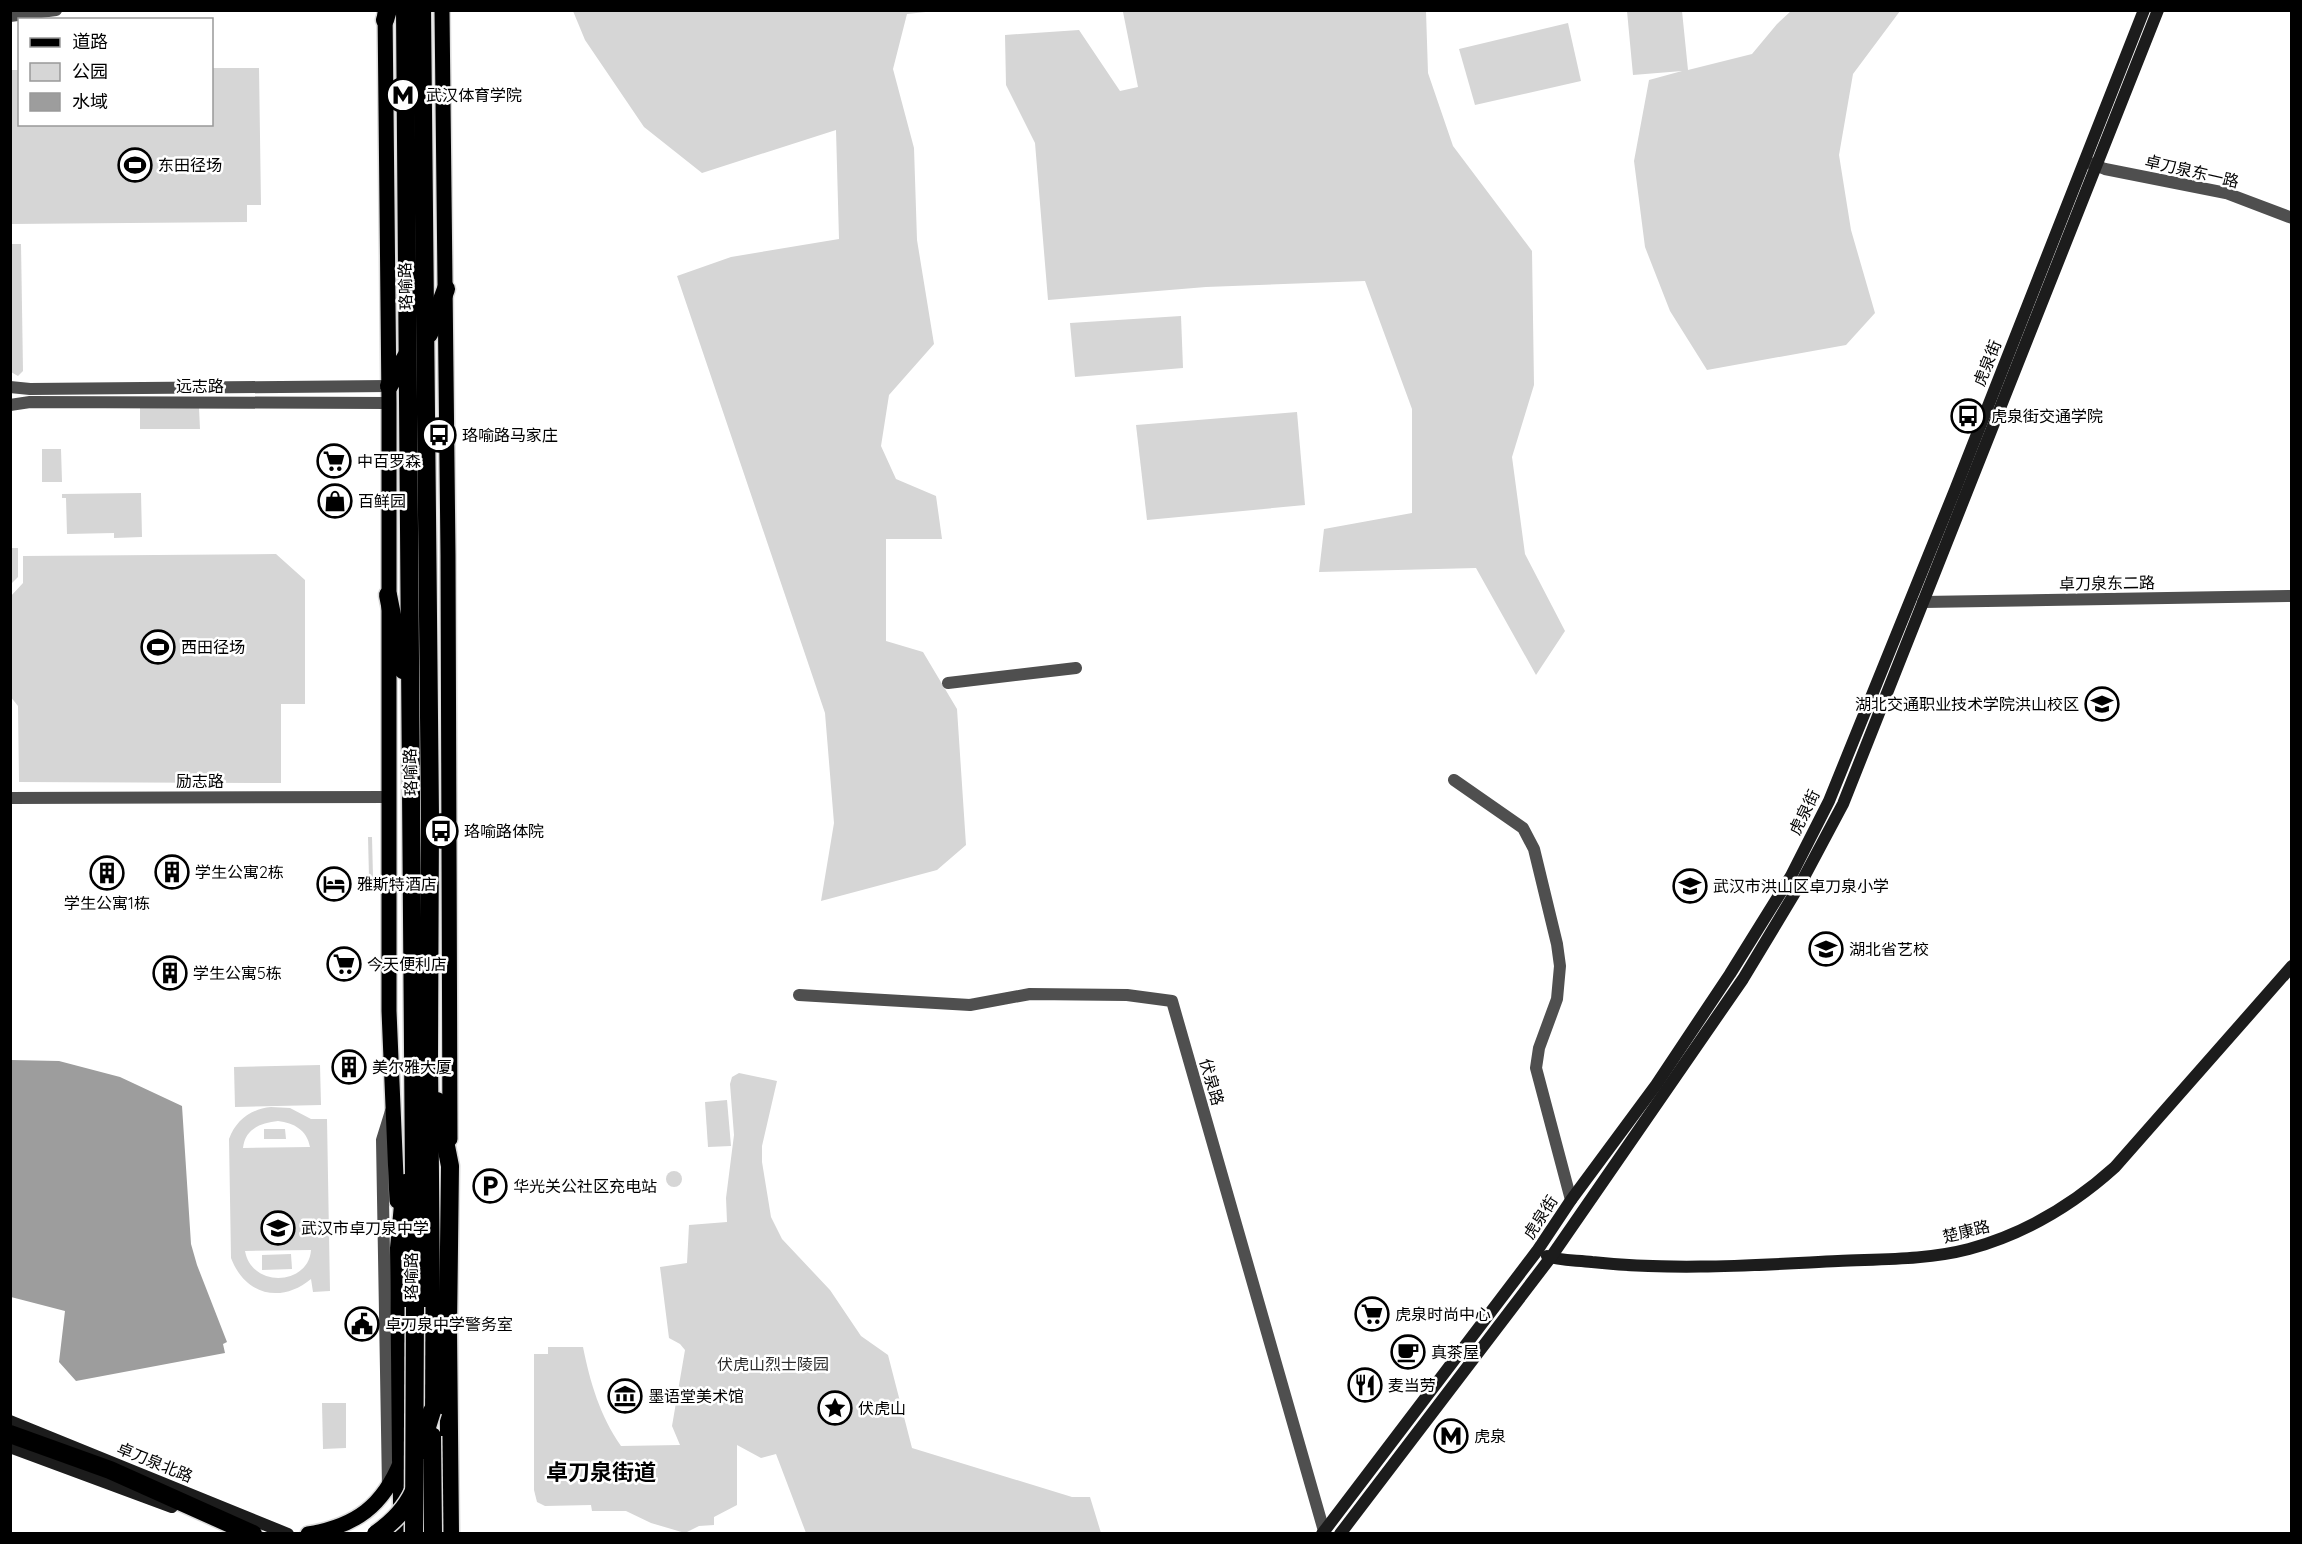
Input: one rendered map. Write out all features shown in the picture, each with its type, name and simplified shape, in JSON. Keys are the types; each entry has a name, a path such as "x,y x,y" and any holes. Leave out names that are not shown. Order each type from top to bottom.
{"highway":[{"name":"珞喻路","path":"405,10 415,1070 414,1533"},
{"name":"珞喻路","path":"422,10 430,818 429,1058 433,1533"},
{"path":"425,344 446,289"},
{"path":"389,395 408,354"},
{"path":"388,595 412,717"},
{"path":"429,1058 450,1166 448,1329 450,1533"},
{"path":"400,1461 399,1248 415,1070"},
{"path":"376,1533 395,1518 410,1500 421,1472 426,1430 432,1411"},
{"path":"10,1434 110,1470 254,1533"}],"main road":[{"path":"442,10 446,289 450,1166"},
{"name":"虎泉街","path":"1340,1533 1551,1257 1743,979 1802,881 1843,804 1923,602 2090,164 2144,10"},
{"name":"虎泉街","path":"1323,1532 1537,1251 1571,1200 1656,1084 1730,974 1791,876 1823,812 2090,164 2158,10"},
{"path":"386,14 389,395 389,1011 399,1248"},
{"name":"楚康路","path":"1537,1251 1551,1257 1618,1265 1730,1266 1933,1256 1968,1249 2004,1238 2063,1208 2115,1167 2292,966"},
{"name":"卓刀泉北路","path":"10,1421 288,1533"},
{"path":"10,1447 158,1501 237,1533"},
{"path":"308,1533 338,1527 356,1519 388,1487 400,1461"},
{"path":"400,1461 401,1533"},
{"path":"400,1497 410,1509 424,1514 435,1514 450,1504"}],"street":[{"path":"10,16 56,10"},
{"name":"卓刀泉东一路","path":"2090,164 2226,193 2292,218"},
{"name":"远志路","path":"10,387 389,395"},
{"name":"远志路","path":"10,405 30,402 389,395"},
{"name":"卓刀泉东二路","path":"1923,602 2292,596"},
{"path":"948,683 1076,668"},
{"path":"1454,780 1523,828 1534,849 1557,944 1560,966 1557,999 1539,1048 1536,1068 1571,1200"},
{"name":"励志路","path":"10,798 390,797"},
{"name":"伏泉路","path":"799,995 970,1005 1030,994 1127,995 1172,1001 1323,1532"},
{"path":"388,1487 382,1140 393,1107"}],"green space":[{"path":"573,11 935,11 907,14 893,69 914,148 917,240 934,344 889,395 881,446 896,479 936,496 942,539 886,539 886,641 923,652 957,709 966,845 937,870 821,901 834,823 825,713 677,276 731,257 839,239 836,130 702,173 644,127 585,40"},
{"path":"1426,11 1428,73 1453,146 1532,251 1534,385 1512,457 1525,554 1565,631 1536,675 1476,568 1319,572 1324,529 1412,513 1412,409 1365,281 1206,287 1048,300 1035,143 1006,85 1005,35 1079,30 1120,91 1138,87 1123,12"},
{"path":"1627,11 1682,11 1688,70 1752,54 1791,11 1900,11 1853,74 1839,155 1851,230 1875,313 1846,345 1707,370 1670,311 1645,247 1634,161 1649,80 1682,71 1633,75"},
{"path":"1568,23 1581,81 1475,105 1459,49"},
{"name":"东田径场","path":"213,68 259,68 261,205 247,205 247,222 11,224 11,70 18,70 18,126 213,126"},
{"path":"11,244 21,244 23,371 18,376 11,372"},
{"path":"1181,316 1183,368 1075,377 1070,323"},
{"path":"140,408 199,408 200,429 140,429"},
{"path":"1297,412 1305,505 1147,520 1136,425"},
{"path":"42,449 61,449 62,482 42,482"},
{"path":"141,493 142,537 114,538 114,533 67,534 66,498 62,498 62,494"},
{"path":"11,548 18,548 18,577 11,584"},
{"name":"西田径场","path":"276,554 305,580 305,704 281,704 281,783 19,782 18,706 10,696 10,597 23,583 23,556"},
{"path":"368,837 372,837 373,877 369,877"},
{"path":"320,1065 321,1105 235,1107 234,1067"},
{"name":"伏虎山烈士陵园","path":"739,1073 777,1081 762,1146 762,1162 771,1217 782,1239 830,1290 861,1336 888,1355 912,1448 1072,1497 1090,1497 1101,1533 806,1533 776,1454 761,1458 737,1445 737,1505 714,1517 714,1525 699,1526 685,1533 651,1523 626,1511 592,1511 591,1505 545,1506 537,1502 534,1490 534,1354 548,1354 548,1347 583,1347 597,1398 607,1423 621,1446 680,1445 672,1426 685,1350 669,1338 660,1267 687,1263 689,1225 727,1222 726,1198 734,1135 730,1084 732,1077"},
{"path":"727,1100 731,1146 708,1147 705,1102"},
{"path":"264,1108 290,1108 311,1119 327,1119 330,1291 313,1292 311,1279 300,1287 288,1291 265,1292 245,1280 237,1271 231,1258 229,1139 240,1121","holes":["278,1121 299,1128 306,1136 310,1147 243,1148 244,1141 254,1128","311,1250 308,1262 301,1270 291,1276 280,1278 268,1277 258,1272 250,1263 245,1251"]},
{"path":"264,1129 285,1129 286,1139 264,1139"},
{"path":"674,1171 682,1179 674,1187 666,1179"},
{"path":"291,1254 292,1269 262,1270 262,1255"},
{"path":"322,1403 346,1403 346,1448 323,1449"}],"water":[{"path":"11,1060 59,1061 120,1077 182,1106 191,1244 227,1342 223,1344 225,1353 76,1381 59,1362 65,1311 11,1297"}],"place":[{"name":"武汉体育学院","path":"403,95"},
{"name":"东田径场","path":"135,165"},
{"name":"虎泉街交通学院","path":"1968,416"},
{"name":"珞喻路马家庄","path":"439,435"},
{"name":"中百罗森","path":"334,461"},
{"name":"百鲜园","path":"335,501"},
{"name":"西田径场","path":"158,647"},
{"name":"湖北交通职业技术学院洪山校区","path":"2102,704"},
{"name":"珞喻路体院","path":"441,831"},
{"name":"学生公寓2栋","path":"172,872"},
{"name":"学生公寓1栋","path":"107,873"},
{"name":"雅斯特酒店","path":"334,884"},
{"name":"武汉市洪山区卓刀泉小学","path":"1690,886"},
{"name":"湖北省艺校","path":"1826,949"},
{"name":"今天便利店","path":"344,964"},
{"name":"学生公寓5栋","path":"170,973"},
{"name":"美尔雅大厦","path":"349,1067"},
{"name":"华光关公社区充电站","path":"490,1186"},
{"name":"武汉市卓刀泉中学","path":"278,1228"},
{"name":"虎泉时尚中心","path":"1372,1314"},
{"name":"卓刀泉中学警务室","path":"362,1324"},
{"name":"真茶屋","path":"1408,1352"},
{"name":"麦当劳","path":"1365,1385"},
{"name":"墨语堂美术馆","path":"625,1396"},
{"name":"伏虎山","path":"835,1408"},
{"name":"虎泉","path":"1451,1436"}],"district":[{"name":"卓刀泉街道","path":"601,1472"}]}
